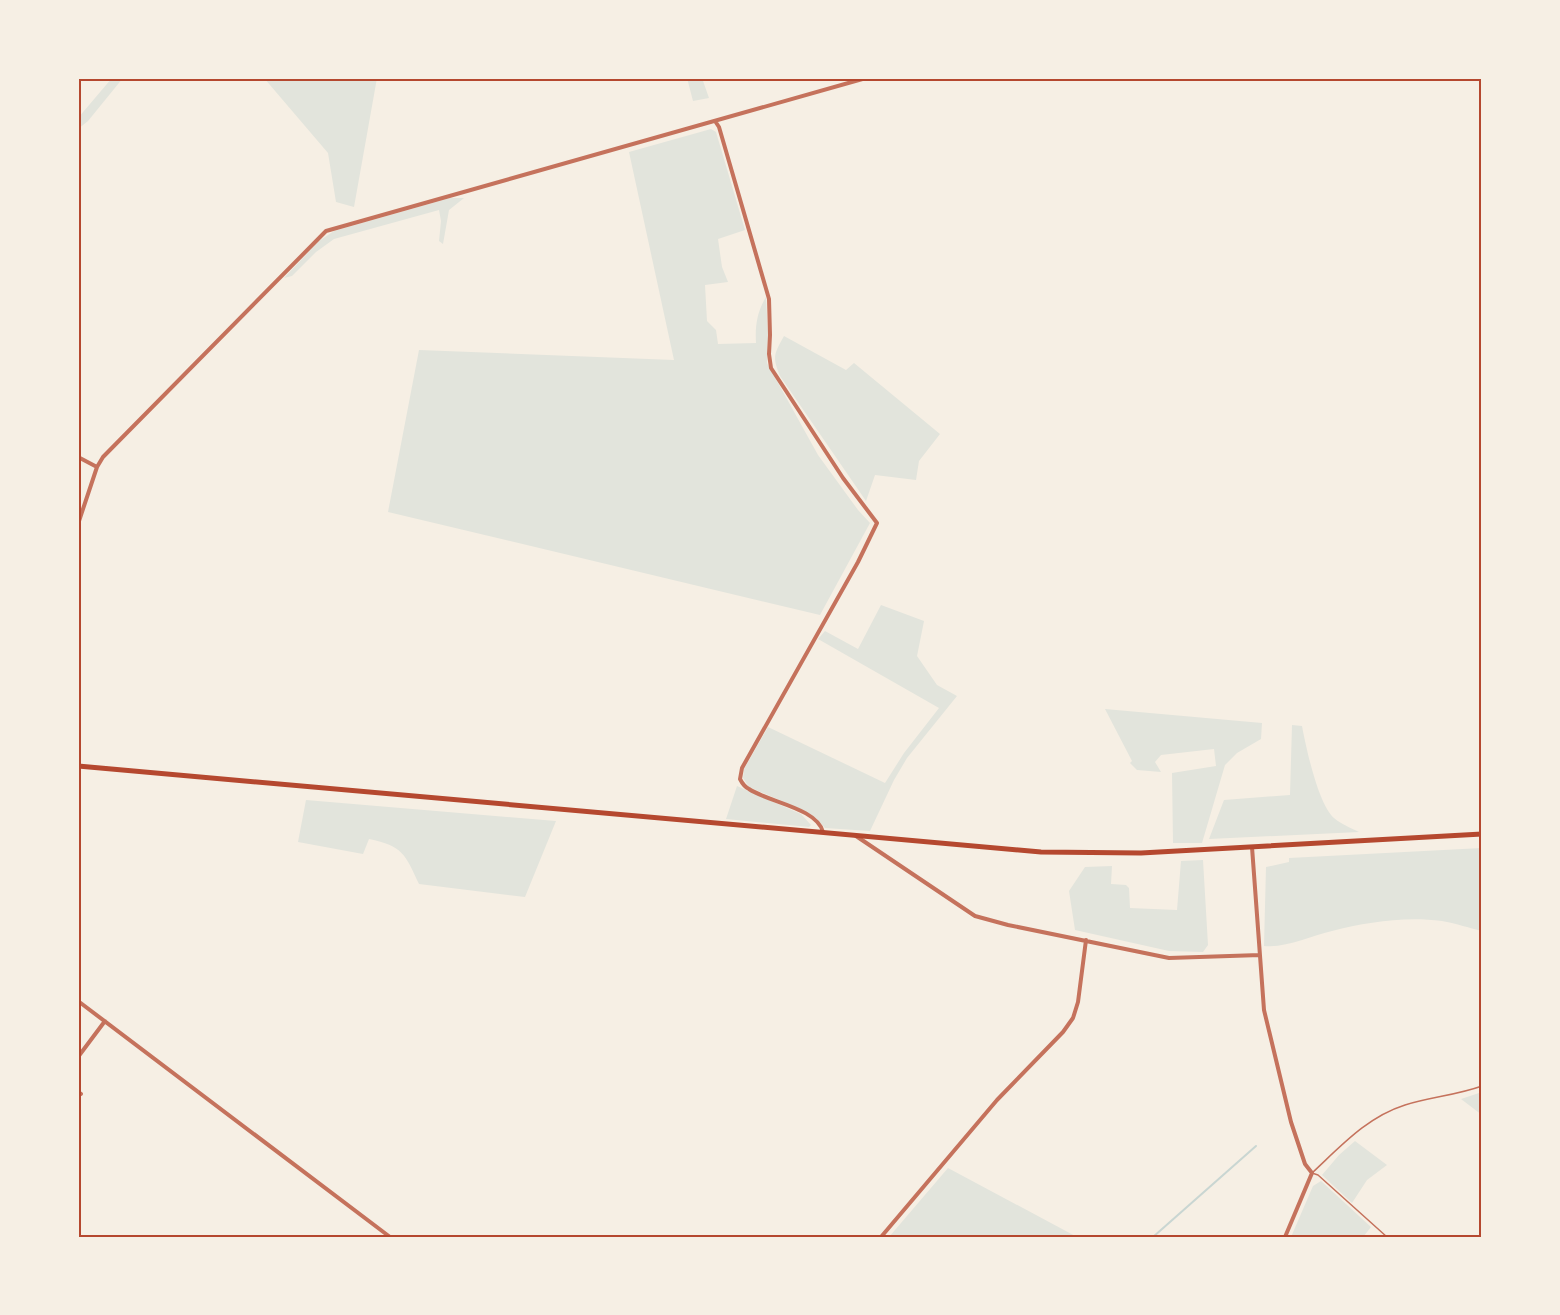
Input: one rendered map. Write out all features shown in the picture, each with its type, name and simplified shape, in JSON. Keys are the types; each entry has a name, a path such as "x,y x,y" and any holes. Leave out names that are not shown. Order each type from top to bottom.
{"main road":[{"path":"78,766 1041,852 1141,853 1482,834"}],"street":[{"path":"78,524 97,467 103,457 326,231 866,78"},
{"path":"715,121 719,127 769,299 771,368 843,478 877,523 858,562 742,768 740,778 746,788 814,819 822,828 823,833"},
{"path":"78,457 97,467"},
{"path":"856,836 975,916 1008,925 1169,958 1260,954"},
{"path":"1252,846 1264,1010 1291,1122 1305,1164 1312,1173 1285,1237"},
{"path":"880,1237 1012,1084 1063,1032 1073,1018 1078,1002 1086,940"},
{"path":"78,1000 390,1237"},
{"path":"78,1057 105,1021"}],"lane":[{"path":"1387,1237 1318,1175 1312,1173 1357,1131 1377,1116 1405,1105 1482,1086"}],"shaded area":[{"path":"112,78 123,78 88,121 78,129 78,118"},
{"path":"264,78 377,78 354,207 336,202 328,153"},
{"path":"687,78 702,78 709,98 693,101"},
{"path":"711,129 716,132 745,230 718,239 722,267 728,282 705,285 707,321 716,330 718,344 756,343 757,319 766,297 767,363 818,455 870,523 820,615 388,512 419,350 674,360 629,152"},
{"path":"450,198 464,198 449,210 443,244 439,241 441,221 439,210 334,239 316,252 292,276 284,278 319,241 334,231"},
{"path":"784,336 846,370 854,363 940,434 919,461 916,480 875,475 866,501 780,376 775,356"},
{"path":"881,605 924,621 917,656 937,685 957,696 907,758 870,831 825,828 816,818 803,810 749,787 743,778 744,769 768,727 885,783 904,753 939,708 818,639 825,631 858,649"},
{"path":"1105,709 1262,723 1261,739 1237,753 1225,765 1202,843 1173,843 1172,773 1216,766 1214,749 1161,755 1155,762 1161,772 1137,770 1130,763 1132,761"},
{"path":"1292,725 1302,726 1314,775 1328,811 1334,818 1359,832 1209,839 1224,800 1290,795"},
{"path":"737,786 801,814 811,825 809,827 726,819"},
{"path":"306,800 556,821 525,897 419,884 406,858 396,848 369,839 363,854 298,842"},
{"path":"1482,848 1482,931 1442,921 1400,920 1359,925 1290,943 1264,946 1266,867 1289,862 1289,858"},
{"path":"1203,860 1208,945 1203,952 1169,951 1075,930 1069,891 1085,867 1112,866 1111,884 1126,885 1129,888 1130,908 1177,910 1181,861"},
{"path":"1482,1092 1482,1115 1461,1099"},
{"path":"1355,1141 1387,1165 1367,1180 1352,1203 1322,1175"},
{"path":"948,1168 1077,1237 889,1237"},
{"path":"1321,1181 1371,1227 1363,1237 1291,1237 1313,1186"}],"waterway":[{"path":"1153,1237 1256,1146"}]}
